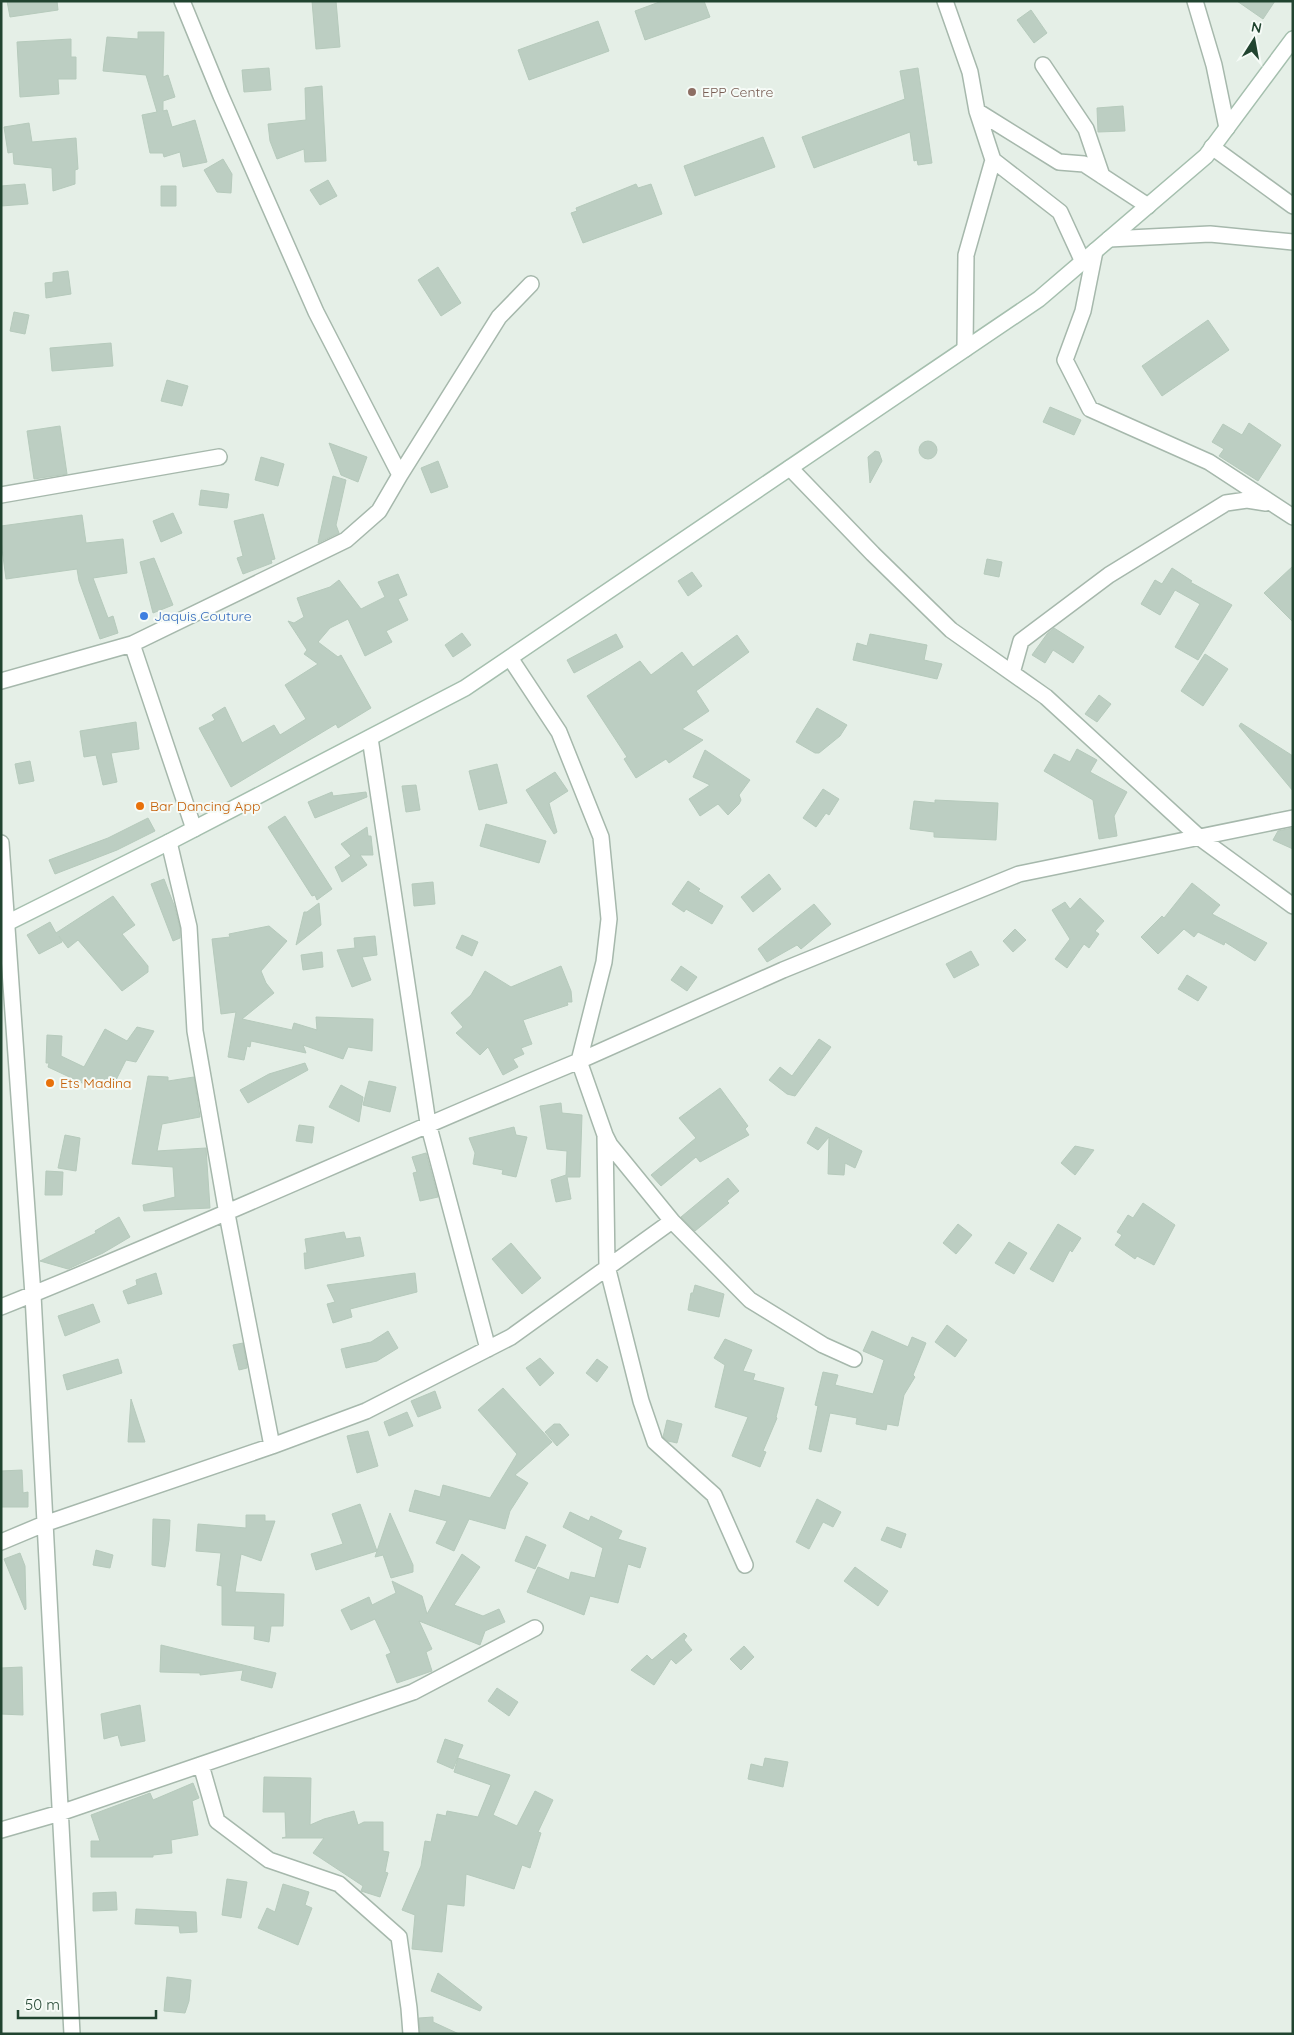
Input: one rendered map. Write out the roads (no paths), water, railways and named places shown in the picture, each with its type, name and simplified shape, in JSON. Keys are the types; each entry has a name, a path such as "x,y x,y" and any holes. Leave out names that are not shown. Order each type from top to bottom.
{"street":[{"path":"182,1 221,96 316,312 400,475"},
{"path":"945,1 970,72 977,111 993,160 966,255 965,349"},
{"path":"1195,1 1214,65 1227,128"},
{"path":"5,924 194,829 466,688 1039,299 1206,156 1293,38"},
{"path":"1043,65 1086,129 1102,176"},
{"path":"977,111 1059,162 1084,164 1148,206"},
{"path":"1212,147 1293,206"},
{"path":"993,160 1060,212 1083,262"},
{"path":"1109,239 1210,234 1293,242"},
{"path":"1095,251 1083,311 1064,360 1090,409 1209,462 1293,517"},
{"path":"1,681 132,644 346,540 379,511 499,316 531,284"},
{"path":"1,495 218,457"},
{"path":"790,468 873,554 951,630 1046,697 1200,838 1293,906"},
{"path":"1012,673 1021,641 1109,575 1226,503 1247,500 1272,504"},
{"path":"132,644 194,829"},
{"path":"510,658 559,732 601,837 609,919 604,962 579,1061 605,1135 610,1145 672,1221 750,1300 823,1345 854,1359"},
{"path":"370,738 428,1123 488,1349"},
{"path":"1,1307 227,1214 428,1123 579,1061 783,970 1019,874 1293,818"},
{"path":"168,842 189,927 196,1031 227,1214 272,1446"},
{"path":"1,843 5,924 33,1294 72,2034"},
{"path":"605,1135 607,1266 641,1401 655,1442 714,1495 745,1565"},
{"path":"1,1542 44,1524 272,1446 366,1411 511,1337 672,1221"},
{"path":"1,1830 60,1813 413,1692 535,1628"},
{"path":"201,1765 217,1821 269,1860 339,1884 399,1937 411,2034"}],"place":[{"name":"EPP Centre","path":"692,92"},
{"name":"Jaquis Couture","path":"144,616"},
{"name":"Bar Dancing App","path":"140,806"},
{"name":"Ets Madina","path":"50,1083"}]}
